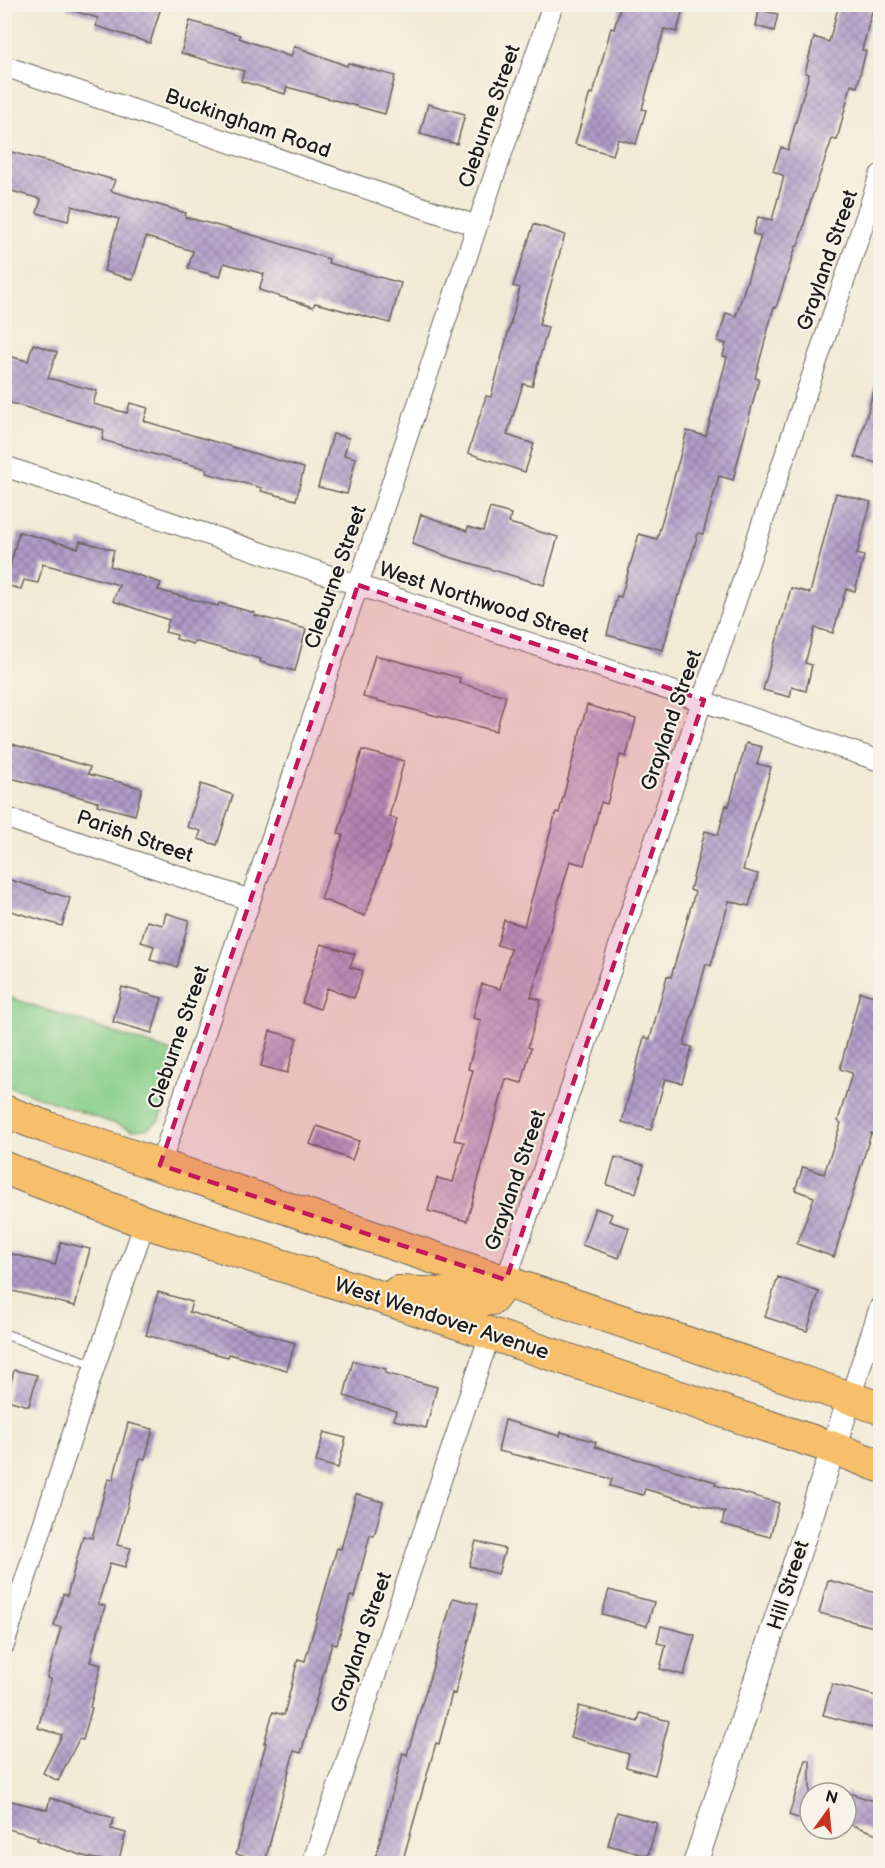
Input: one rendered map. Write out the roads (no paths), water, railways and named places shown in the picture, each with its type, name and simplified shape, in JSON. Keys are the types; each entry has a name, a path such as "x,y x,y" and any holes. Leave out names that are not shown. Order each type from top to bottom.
{"highway":[{"path":"4,1111 880,1408"},
{"name":"West Wendover Avenue","path":"4,1168 145,1222 358,1290 833,1448 880,1466"},
{"path":"358,1290 446,1294 477,1300 492,1299 506,1280"}],"street":[{"name":"Cleburne Street","path":"160,1165 553,4"},
{"name":"Buckingham Road","path":"4,66 477,226"},
{"name":"Grayland Street","path":"506,1280 880,175"},
{"name":"West Northwood Street","path":"4,466 880,761"},
{"name":"Parish Street","path":"4,817 250,900"},
{"path":"4,1645 95,1365 145,1222"},
{"name":"Hill Street","path":"695,1863 880,1307"},
{"name":"Grayland Street","path":"312,1863 490,1334"}],"lane":[{"path":"4,1334 95,1365"}]}
